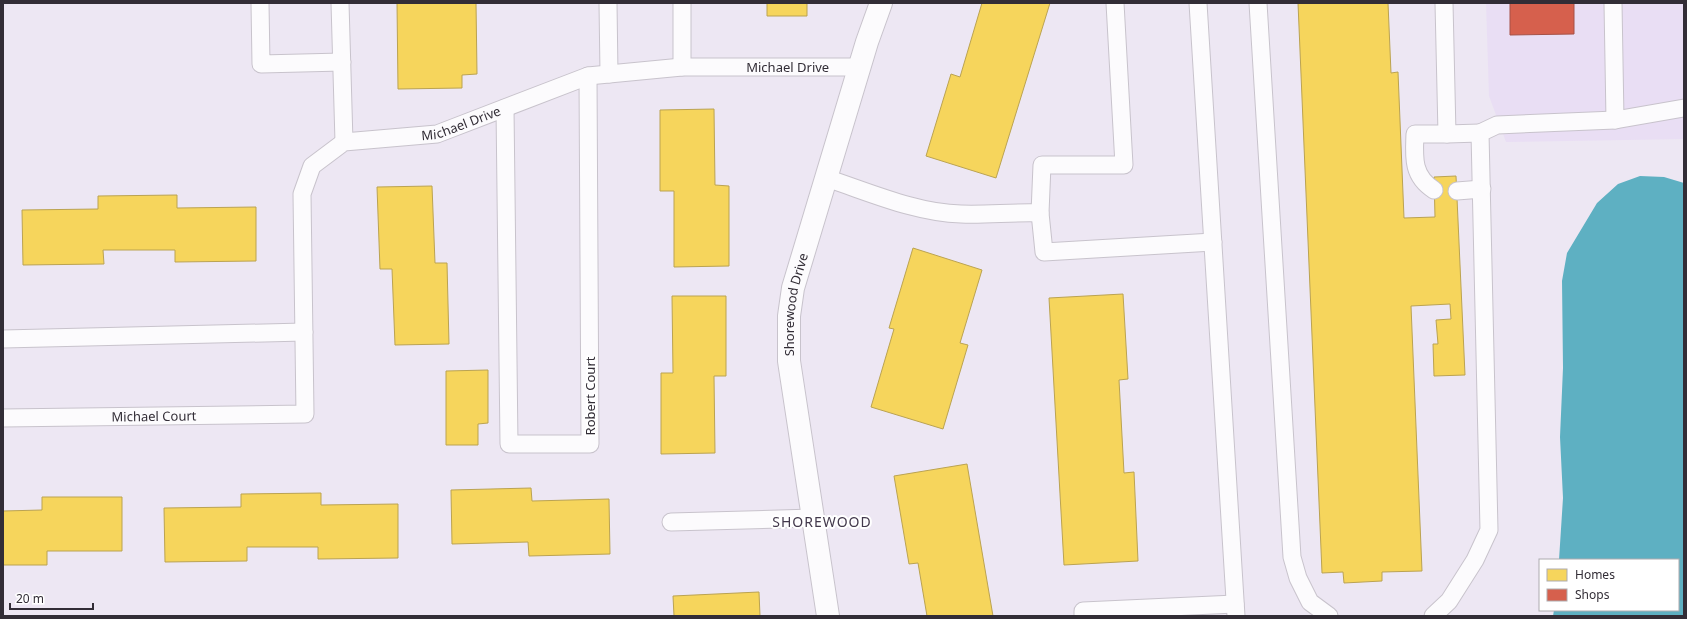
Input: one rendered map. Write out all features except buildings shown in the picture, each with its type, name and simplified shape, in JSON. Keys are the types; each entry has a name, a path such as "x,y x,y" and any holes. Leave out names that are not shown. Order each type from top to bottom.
{"street":[{"name":"Shorewood Drive","path":"828,616 789,361 789,323 793,288 881,3"}],"lane":[{"path":"260,3 261,64 342,62"},
{"path":"3,339 304,332 302,194 312,166 344,142 340,3"},
{"path":"608,3 609,74"},
{"path":"682,3 682,67"},
{"path":"1115,3 1124,165 1042,165 1040,213 1044,252 1213,242"},
{"path":"1083,616 1083,611 1236,610 1198,3"},
{"path":"1258,3 1292,556 1298,578 1310,602 1329,616"},
{"path":"1444,3 1447,134"},
{"path":"1613,3 1615,120"},
{"name":"Michael Drive","path":"344,142 437,134 588,76 682,67 860,67"},
{"name":"Robert Court","path":"505,108 509,444 590,444 588,76"},
{"path":"1434,190 1426,185 1418,175 1414,159 1415,134 1480,133 1497,125 1615,120 1684,108"},
{"path":"1433,616 1450,600 1475,560 1488,530 1480,133"},
{"path":"826,178 922,209 961,214 1016,212 1040,213"},
{"path":"1457,190 1482,189"},
{"name":"Michael Court","path":"3,418 304,414 304,332"},
{"path":"671,522 813,518"}],"shaded area":[{"path":"1486,3 1684,3 1684,139 1506,142 1489,96"}],"water":[{"path":"1640,176 1664,177 1684,183 1684,616 1553,616 1554,611 1679,611 1679,559 1559,559 1563,498 1560,437 1563,368 1562,281 1567,253 1597,203 1618,184"}],"district":[{"name":"SHOREWOOD","path":"822,521"}]}
